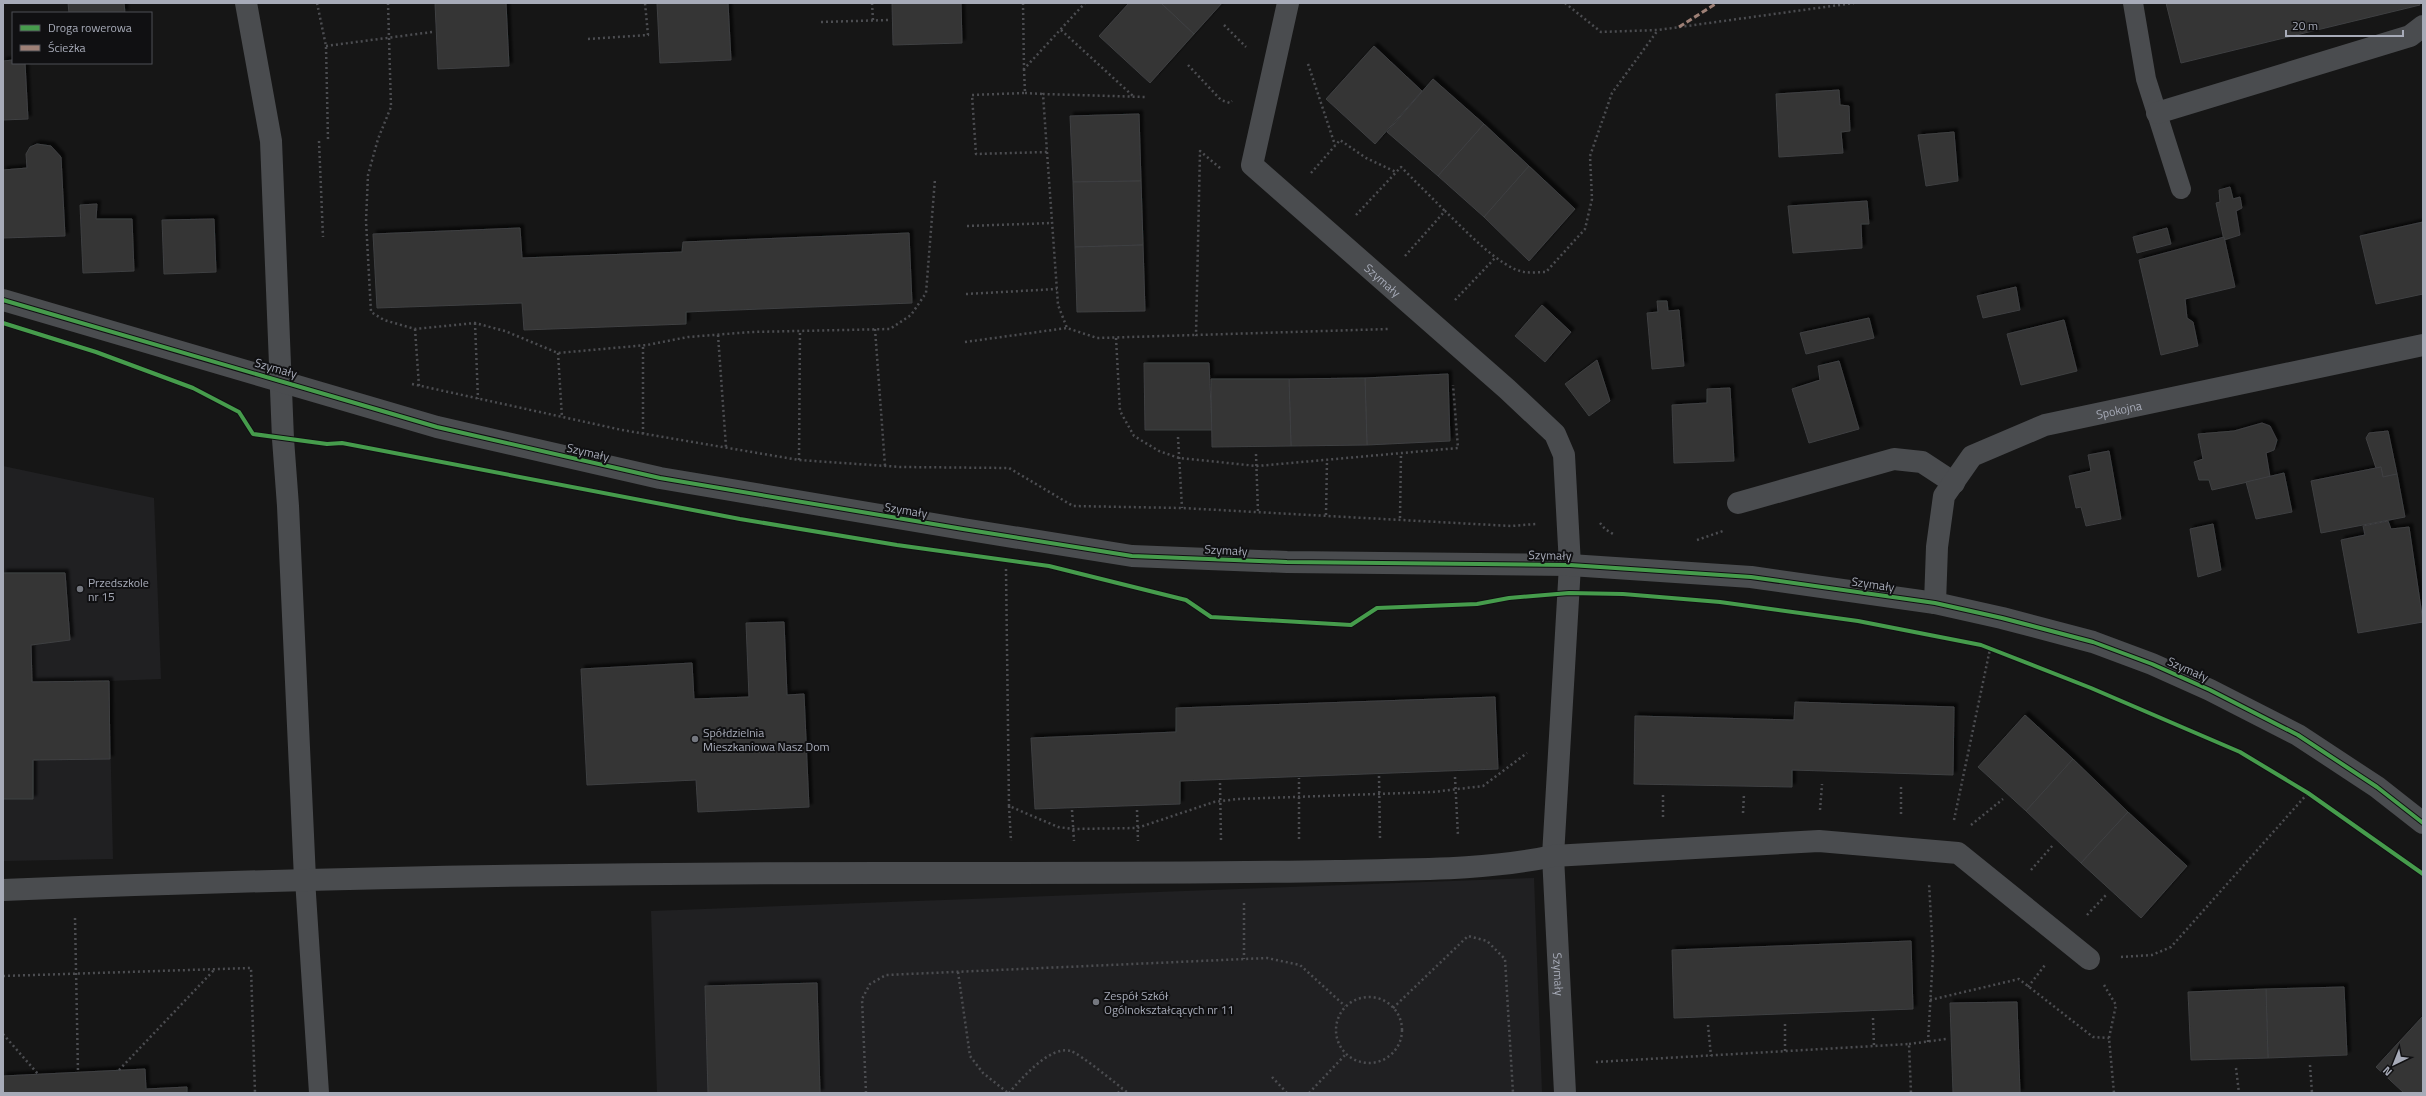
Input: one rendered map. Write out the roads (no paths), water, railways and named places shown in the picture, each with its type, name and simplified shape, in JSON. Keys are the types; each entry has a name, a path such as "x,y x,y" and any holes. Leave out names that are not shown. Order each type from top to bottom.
{"street":[{"path":"246,3 271,141 280,380 305,879"},
{"name":"Szymały","path":"1288,3 1252,166 1555,434 1564,455 1570,565 1553,856 1565,1093"},
{"path":"2157,113 2410,36 2423,26"},
{"name":"Szymały","path":"3,300 437,427 660,478 854,512 1132,556 1287,562 1570,565 1750,577 1935,603 2002,618 2093,642 2152,664 2210,690 2298,735 2377,787 2423,823"},
{"name":"Spokojna","path":"1935,603 1937,547 1944,496 1972,456 2045,425 2423,345"},
{"path":"1738,503 1894,459 1922,462 1954,483"},
{"path":"3,890 305,879 897,873 1221,874 1381,870 1512,864 1553,856 1819,841 1958,853 2089,959"}],"lane":[{"path":"2133,3 2146,79 2181,188"},
{"path":"305,879 319,1093"}],"place":[{"name":"Przedszkole nr 15","path":"80,589"},
{"name":"Spółdzielnia Mieszkaniowa Nasz Dom","path":"695,739"},
{"name":"Zespół Szkół Ogólnokształcących nr 11","path":"1096,1002"}]}
